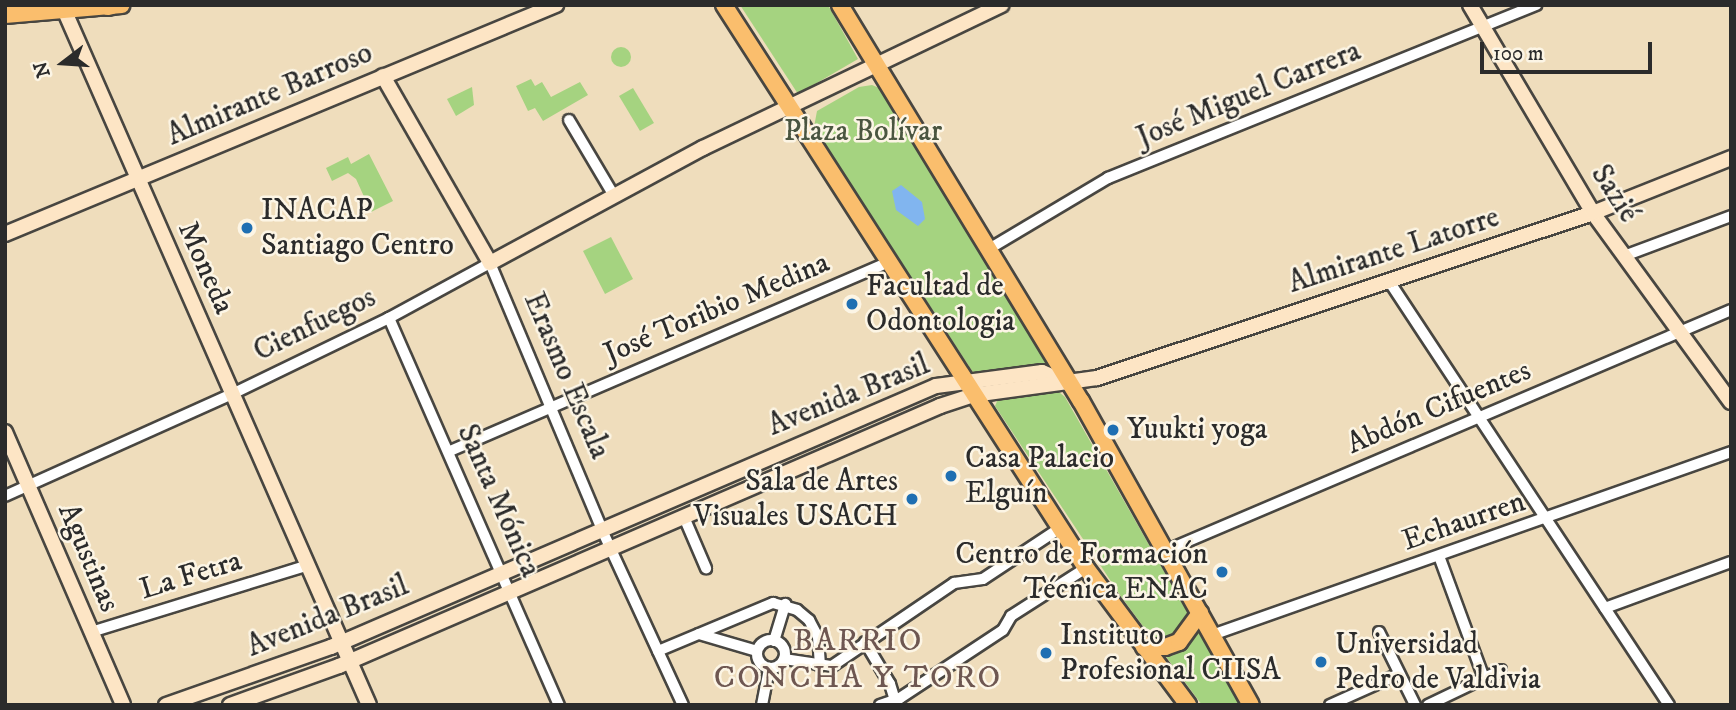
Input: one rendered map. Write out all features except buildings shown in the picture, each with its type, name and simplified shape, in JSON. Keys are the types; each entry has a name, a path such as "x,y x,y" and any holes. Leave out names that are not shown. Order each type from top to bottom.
{"main road":[{"name":"Almirante Barroso","path":"5,234 556,5"},
{"path":"724,5 1086,568 1188,705"},
{"path":"840,5 1071,385 1251,705"},
{"name":"Cienfuegos","path":"490,262 612,194 788,105 814,97 1002,5"},
{"name":"Sazié","path":"1470,5 1593,213 1731,402"},
{"path":"5,15 63,8 114,6"},
{"name":"Moneda","path":"63,8 305,566 369,705"},
{"name":"Erasmo Escala","path":"383,76 490,262"},
{"name":"Almirante Latorre","path":"1071,385 1593,213 1731,158"},
{"name":"Avenida Brasil","path":"166,705 341,643 925,390 1071,385"},
{"name":"Avenida Brasil","path":"230,705 349,662 512,593 969,388"},
{"name":"Agustinas","path":"5,432 122,705"},
{"path":"1144,647 1165,647 1179,642 1200,613"}],"street":[{"name":"José Miguel Carrera","path":"989,249 1108,178 1536,5"},
{"path":"569,120 612,194"},
{"path":"1624,256 1731,216"},
{"name":"Cienfuegos","path":"5,496 232,394 389,318 490,262"},
{"name":"Erasmo Escala","path":"490,262 602,530 683,705"},
{"name":"José Toribio Medina","path":"450,451 888,262"},
{"path":"1389,281 1669,705"},
{"name":"Abdón Cifuentes","path":"1166,551 1731,310"},
{"name":"Santa Mónica","path":"389,318 450,451 559,705"},
{"name":"Echaurren","path":"1212,635 1731,452"},
{"path":"684,517 706,568"},
{"path":"762,705 769,668 784,659 832,666 954,583 983,579 1060,528"},
{"path":"1439,556 1484,678"},
{"path":"1605,608 1731,562"},
{"name":"La Fetra","path":"91,632 305,566"},
{"path":"880,705 896,702 1003,630 1011,617 1086,568"},
{"path":"658,651 773,603 785,604 814,628 820,666"},
{"path":"774,641 785,604"},
{"path":"1379,632 1415,705"},
{"path":"699,634 757,650"},
{"path":"769,668 759,662 757,650 762,643 774,641 784,649 784,659"},
{"path":"865,642 896,702"},
{"path":"1428,705 1501,670"},
{"path":"1330,705 1399,674"}],"green space":[{"path":"740,5 828,5 858,59 798,94"},
{"path":"617,47 625,47 631,57 625,67 617,67 611,61 611,53"},
{"path":"531,79 535,86 542,82 551,97 580,82 588,95 543,121 535,108 528,111 516,86"},
{"name":"Plaza Bolívar","path":"872,85 884,90 1050,365 974,374 814,127 817,111 859,87"},
{"path":"472,87 474,105 456,116 447,99"},
{"path":"633,88 654,123 640,131 619,96"},
{"path":"369,154 393,201 371,212 356,179 348,173 332,181 326,168 348,157 351,164"},
{"path":"611,237 633,279 605,294 583,251"},
{"path":"1059,392 1065,397 1240,705 1202,705 1122,598 995,406 998,399"}],"water":[{"path":"901,185 922,202 925,219 918,226 896,210 892,191"}],"place":[{"name":"INACAP Santiago Centro","path":"247,228"},
{"name":"Facultad de Odontologia","path":"852,304"},
{"name":"Yuukti yoga","path":"1113,430"},
{"name":"Casa Palacio Elguín","path":"951,476"},
{"name":"Sala de Artes Visuales USACH","path":"912,499"},
{"name":"Centro de Formación Técnica ENAC","path":"1222,572"},
{"name":"Instituto Profesional CIISA","path":"1046,653"},
{"name":"Universidad Pedro de Valdivia","path":"1321,662"}],"district":[{"name":"BARRIO CONCHA Y TORO","path":"858,660"}]}
